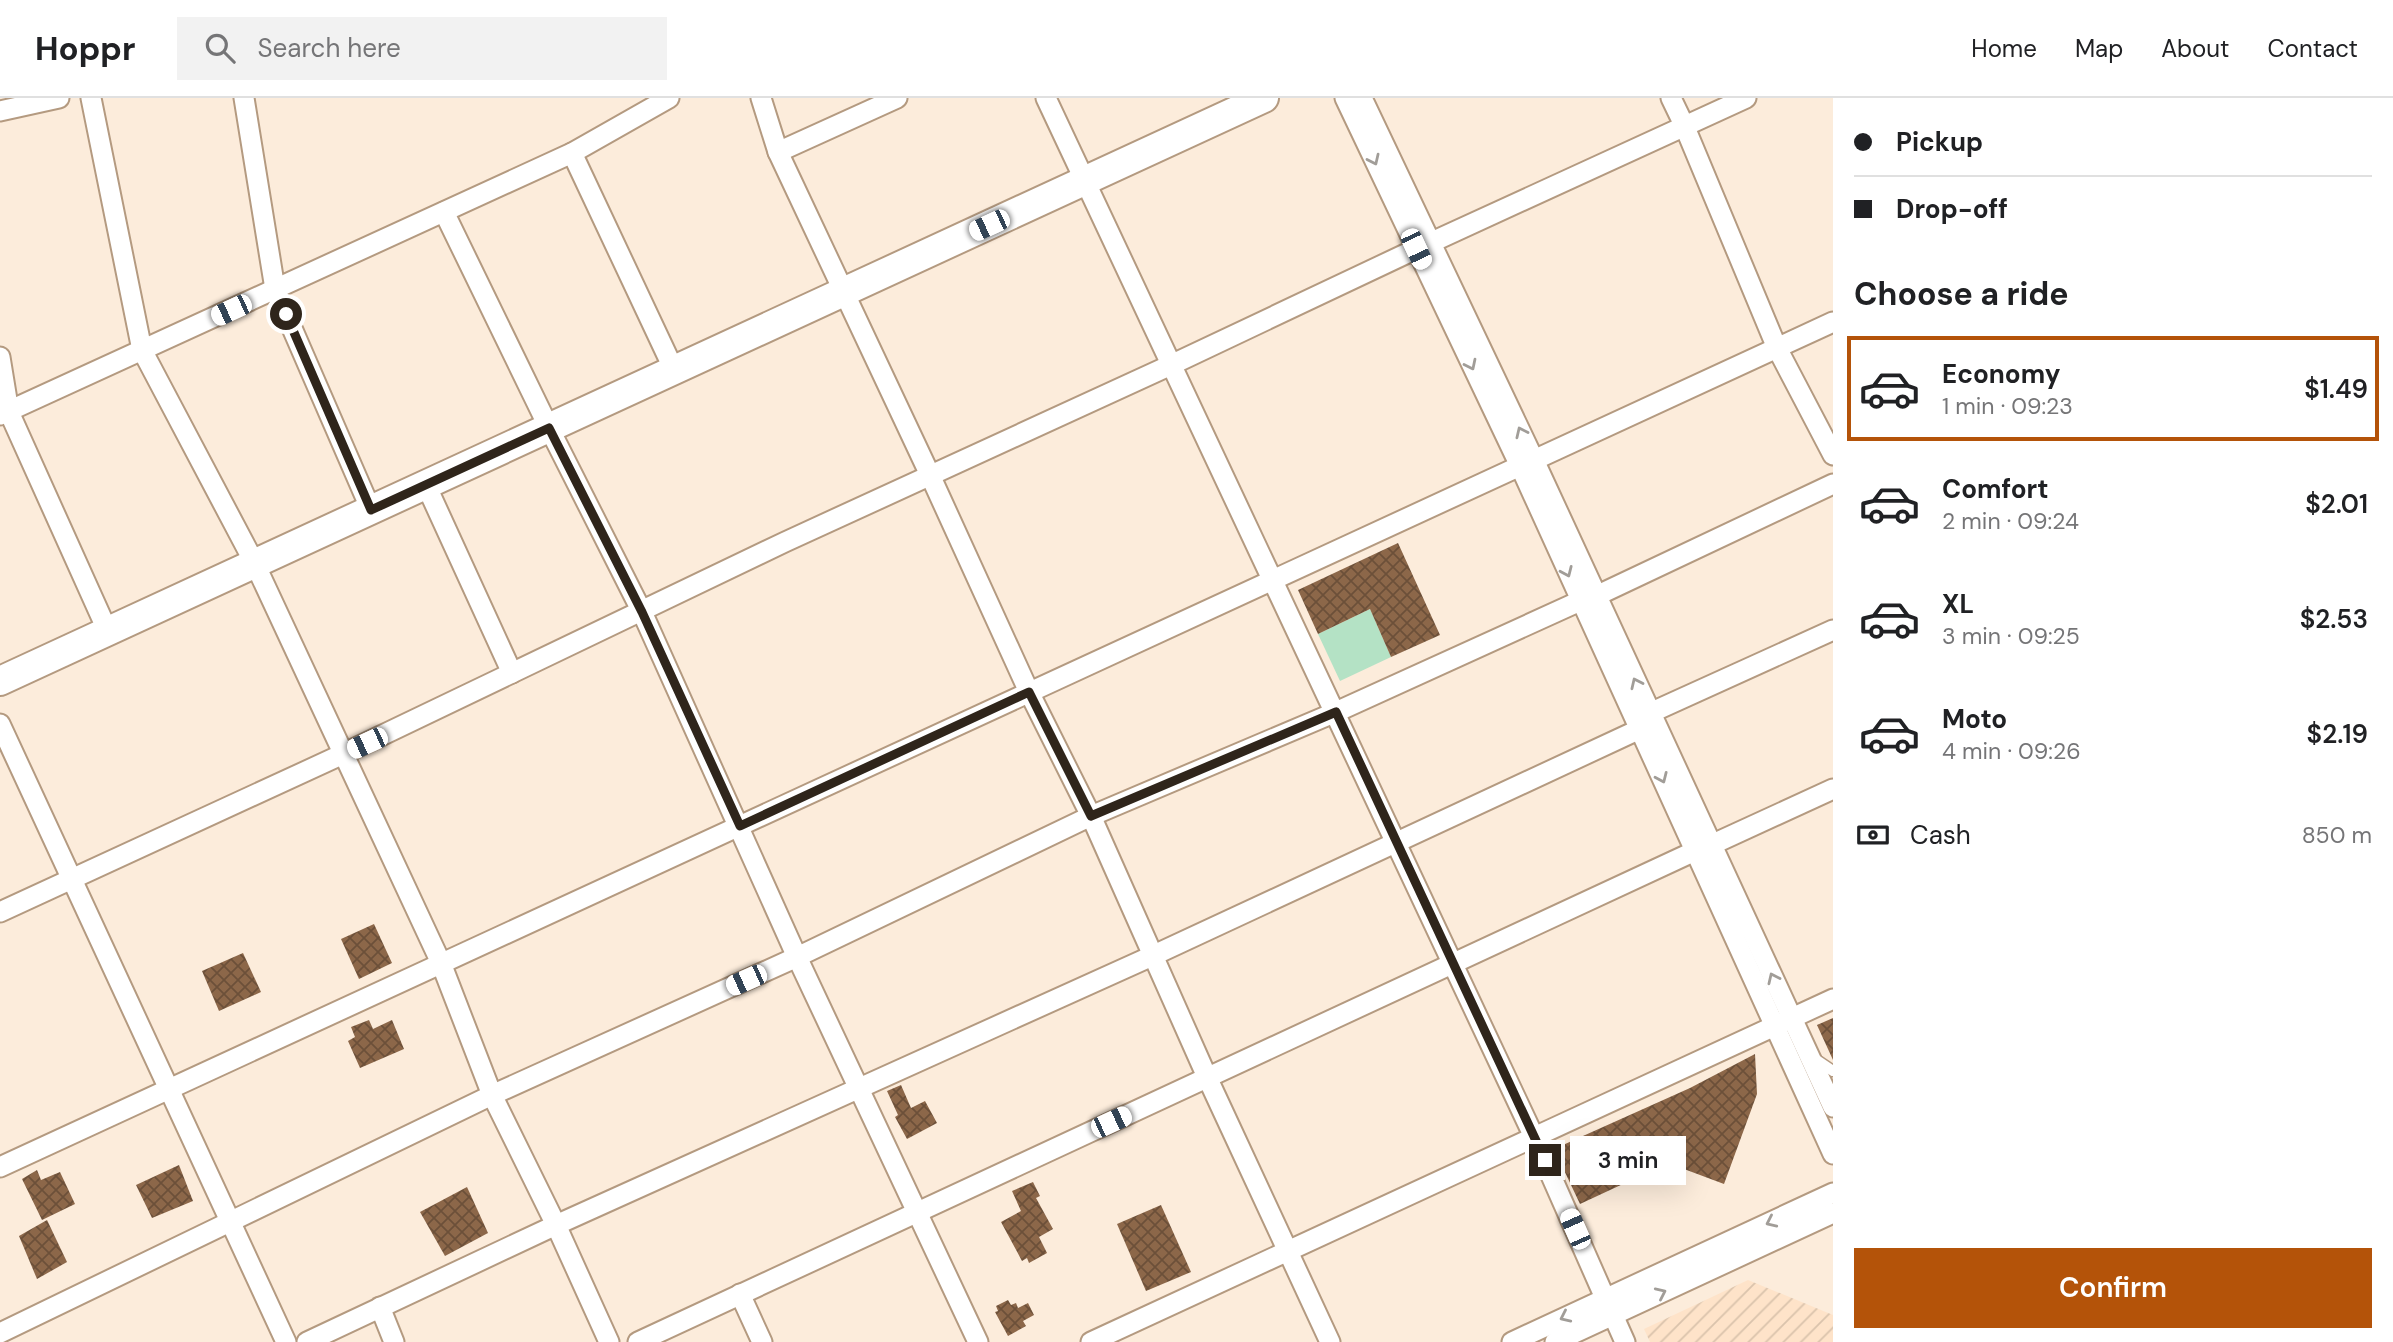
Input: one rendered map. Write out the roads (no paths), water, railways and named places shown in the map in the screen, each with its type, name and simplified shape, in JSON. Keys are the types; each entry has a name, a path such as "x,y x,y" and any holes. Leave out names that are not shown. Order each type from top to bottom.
{"street":[{"path":"0,111 59,98"},
{"path":"91,98 142,350 255,564 441,963 492,1095 556,1225 609,1342"},
{"path":"244,98 275,289 371,510"},
{"path":"4,413 572,153 668,98"},
{"path":"761,98 778,152 1029,692 1091,816 1152,956 1330,1342"},
{"path":"778,152 897,98"},
{"path":"1046,98 1087,180 1534,1137 1625,1342"},
{"path":"0,681 1264,98"},
{"path":"1345,98 1424,246"},
{"path":"1362,98 1424,246 1527,463 1783,1022 1833,1154"},
{"path":"1671,98 1777,348 1833,455"},
{"path":"0,912 342,754 930,475 1746,98"},
{"path":"572,153 674,370"},
{"path":"444,212 642,612 797,957 978,1342"},
{"path":"0,1167 1833,322"},
{"path":"0,361 4,413 108,632"},
{"path":"0,1332 492,1095 797,957 1091,816 1336,712 1833,484"},
{"path":"426,485 512,673"},
{"path":"307,1342 556,1225 1152,956 1833,630"},
{"path":"0,724 286,1342"},
{"path":"638,1342 1833,789"},
{"path":"1091,1342 1833,999"},
{"path":"1783,1022 1808,1054 1833,1107"},
{"path":"1555,1342 1609,1307 1833,1193"},
{"path":"1512,1342 1609,1307 1833,1213"},
{"path":"740,1294 762,1342"},
{"path":"380,1307 394,1342"}],"lane":[{"path":"1808,1054 1833,1071"}]}
